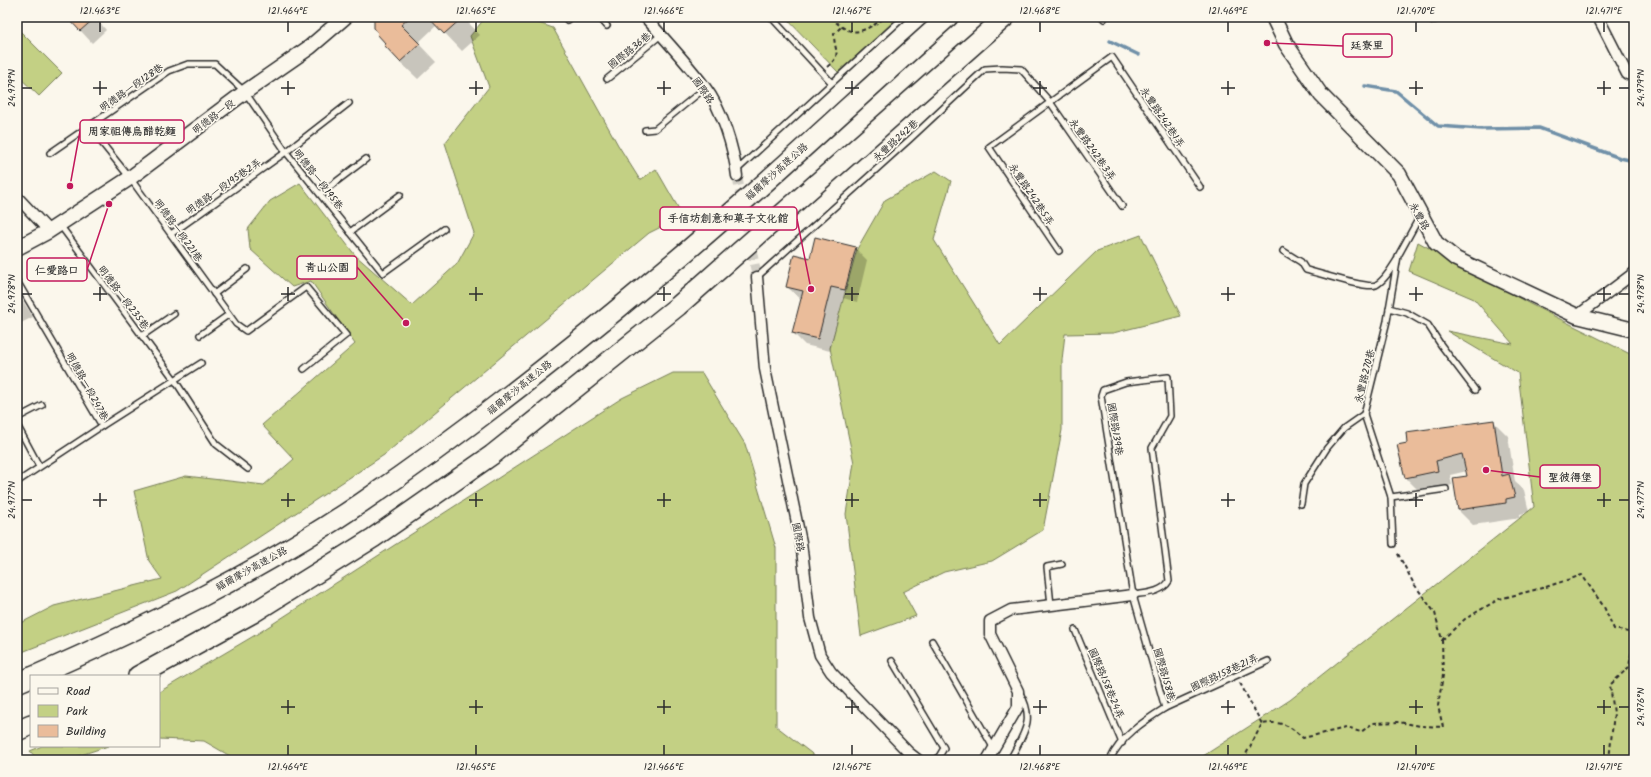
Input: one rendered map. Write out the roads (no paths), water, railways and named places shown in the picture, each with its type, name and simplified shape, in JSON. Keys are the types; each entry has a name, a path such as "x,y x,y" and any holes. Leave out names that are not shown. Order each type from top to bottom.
{"highway":[{"name":"福爾摩沙高速公路","path":"36,675 116,640 239,576 358,504 472,424 651,281 948,17"},
{"path":"140,675 253,613 353,551 492,455 678,306 1005,17"},
{"path":"17,683 30,677"},
{"path":"17,731 30,725"}],"street":[{"name":"明德路一段","path":"17,248 54,228 130,178 245,92 310,47 345,17"},
{"name":"國際路","path":"645,17 705,88 725,127 737,173"},
{"name":"永豐路","path":"1274,17 1286,44 1320,95 1399,174 1436,243 1456,259 1577,316 1634,330"},
{"path":"1598,17 1627,74 1634,75"},
{"path":"17,196 54,228"},
{"path":"1577,316 1634,273"},
{"name":"國際路","path":"757,277 765,369 801,542 810,618 820,655 831,672 909,753 918,760"},
{"path":"987,760 1018,707 1018,691 990,634 990,621 1011,610 1133,595"}],"lane":[{"path":"565,17 567,20 571,17"},
{"path":"599,17 607,26"},
{"path":"771,17 831,82"},
{"path":"737,173 831,82 904,17"},
{"path":"1432,21 1442,17"},
{"name":"國際路36巷","path":"607,79 661,35"},
{"name":"永豐路242巷1弄","path":"1050,102 1112,57 1200,188"},
{"name":"明德路一段128巷","path":"50,153 169,71 188,64 215,64 245,92"},
{"name":"永豐路242巷","path":"757,277 985,69 1002,68 1021,70 1050,102"},
{"path":"645,130 655,129 705,88"},
{"name":"明德路一段195巷","path":"245,92 286,152 383,273 444,229"},
{"name":"永豐路242巷5弄","path":"1050,102 989,147 1059,251"},
{"name":"永豐路242巷3弄","path":"1050,102 1122,206"},
{"name":"明德路一段195巷2弄","path":"170,234 286,152 349,103"},
{"name":"明德路一段221巷","path":"89,127 130,178 236,324 246,331 306,287 346,335 304,368"},
{"path":"320,194 366,159"},
{"path":"350,232 400,195"},
{"name":"永豐路270巷","path":"1393,544 1391,497 1364,414 1389,308 1398,256 1420,215"},
{"name":"明德路一段235巷","path":"54,228 142,336 174,380 216,444 248,469"},
{"path":"1283,251 1301,262 1306,270 1368,287 1381,281 1390,271 1398,256"},
{"path":"214,294 247,269"},
{"name":"明德路一段247巷","path":"17,281 102,426 17,482"},
{"path":"1389,308 1407,313 1428,325 1475,390"},
{"path":"142,336 174,314"},
{"path":"200,335 228,314"},
{"path":"102,426 201,363"},
{"name":"國際路139巷","path":"1168,377 1170,416 1152,448 1169,581 1166,586 1160,590 1133,595 1102,396 1103,390 1126,382 1168,377"},
{"path":"17,418 42,405"},
{"path":"1301,504 1304,484 1326,448 1344,428 1364,414"},
{"path":"17,425 40,466"},
{"path":"1391,497 1446,489"},
{"path":"1051,605 1047,567 1062,564"},
{"name":"國際路158巷","path":"1110,760 1122,743 1144,721 1165,708 1133,595"},
{"name":"國際路158巷24弄","path":"1075,630 1122,743"},
{"path":"932,641 994,749"},
{"path":"892,661 944,748 937,760"},
{"name":"國際路158巷21弄","path":"1165,708 1268,661"},
{"path":"1010,760 1029,721 1026,704 1018,691"}],"waterway":[{"path":"1110,41 1139,55"},
{"path":"1365,86 1396,91 1438,126 1481,129 1539,128 1620,158 1634,161"}],"tunnel":[{"path":"737,176 757,277"}],"place":[{"name":"廷寮里","path":"1267,43"},
{"name":"周家祖傳烏醋乾麵","path":"70,186"},
{"name":"仁愛路口","path":"109,204"},
{"name":"手信坊創意和菓子文化館","path":"811,289"},
{"name":"青山公園","path":"406,323"},
{"name":"聖彼得堡","path":"1486,470"}]}
